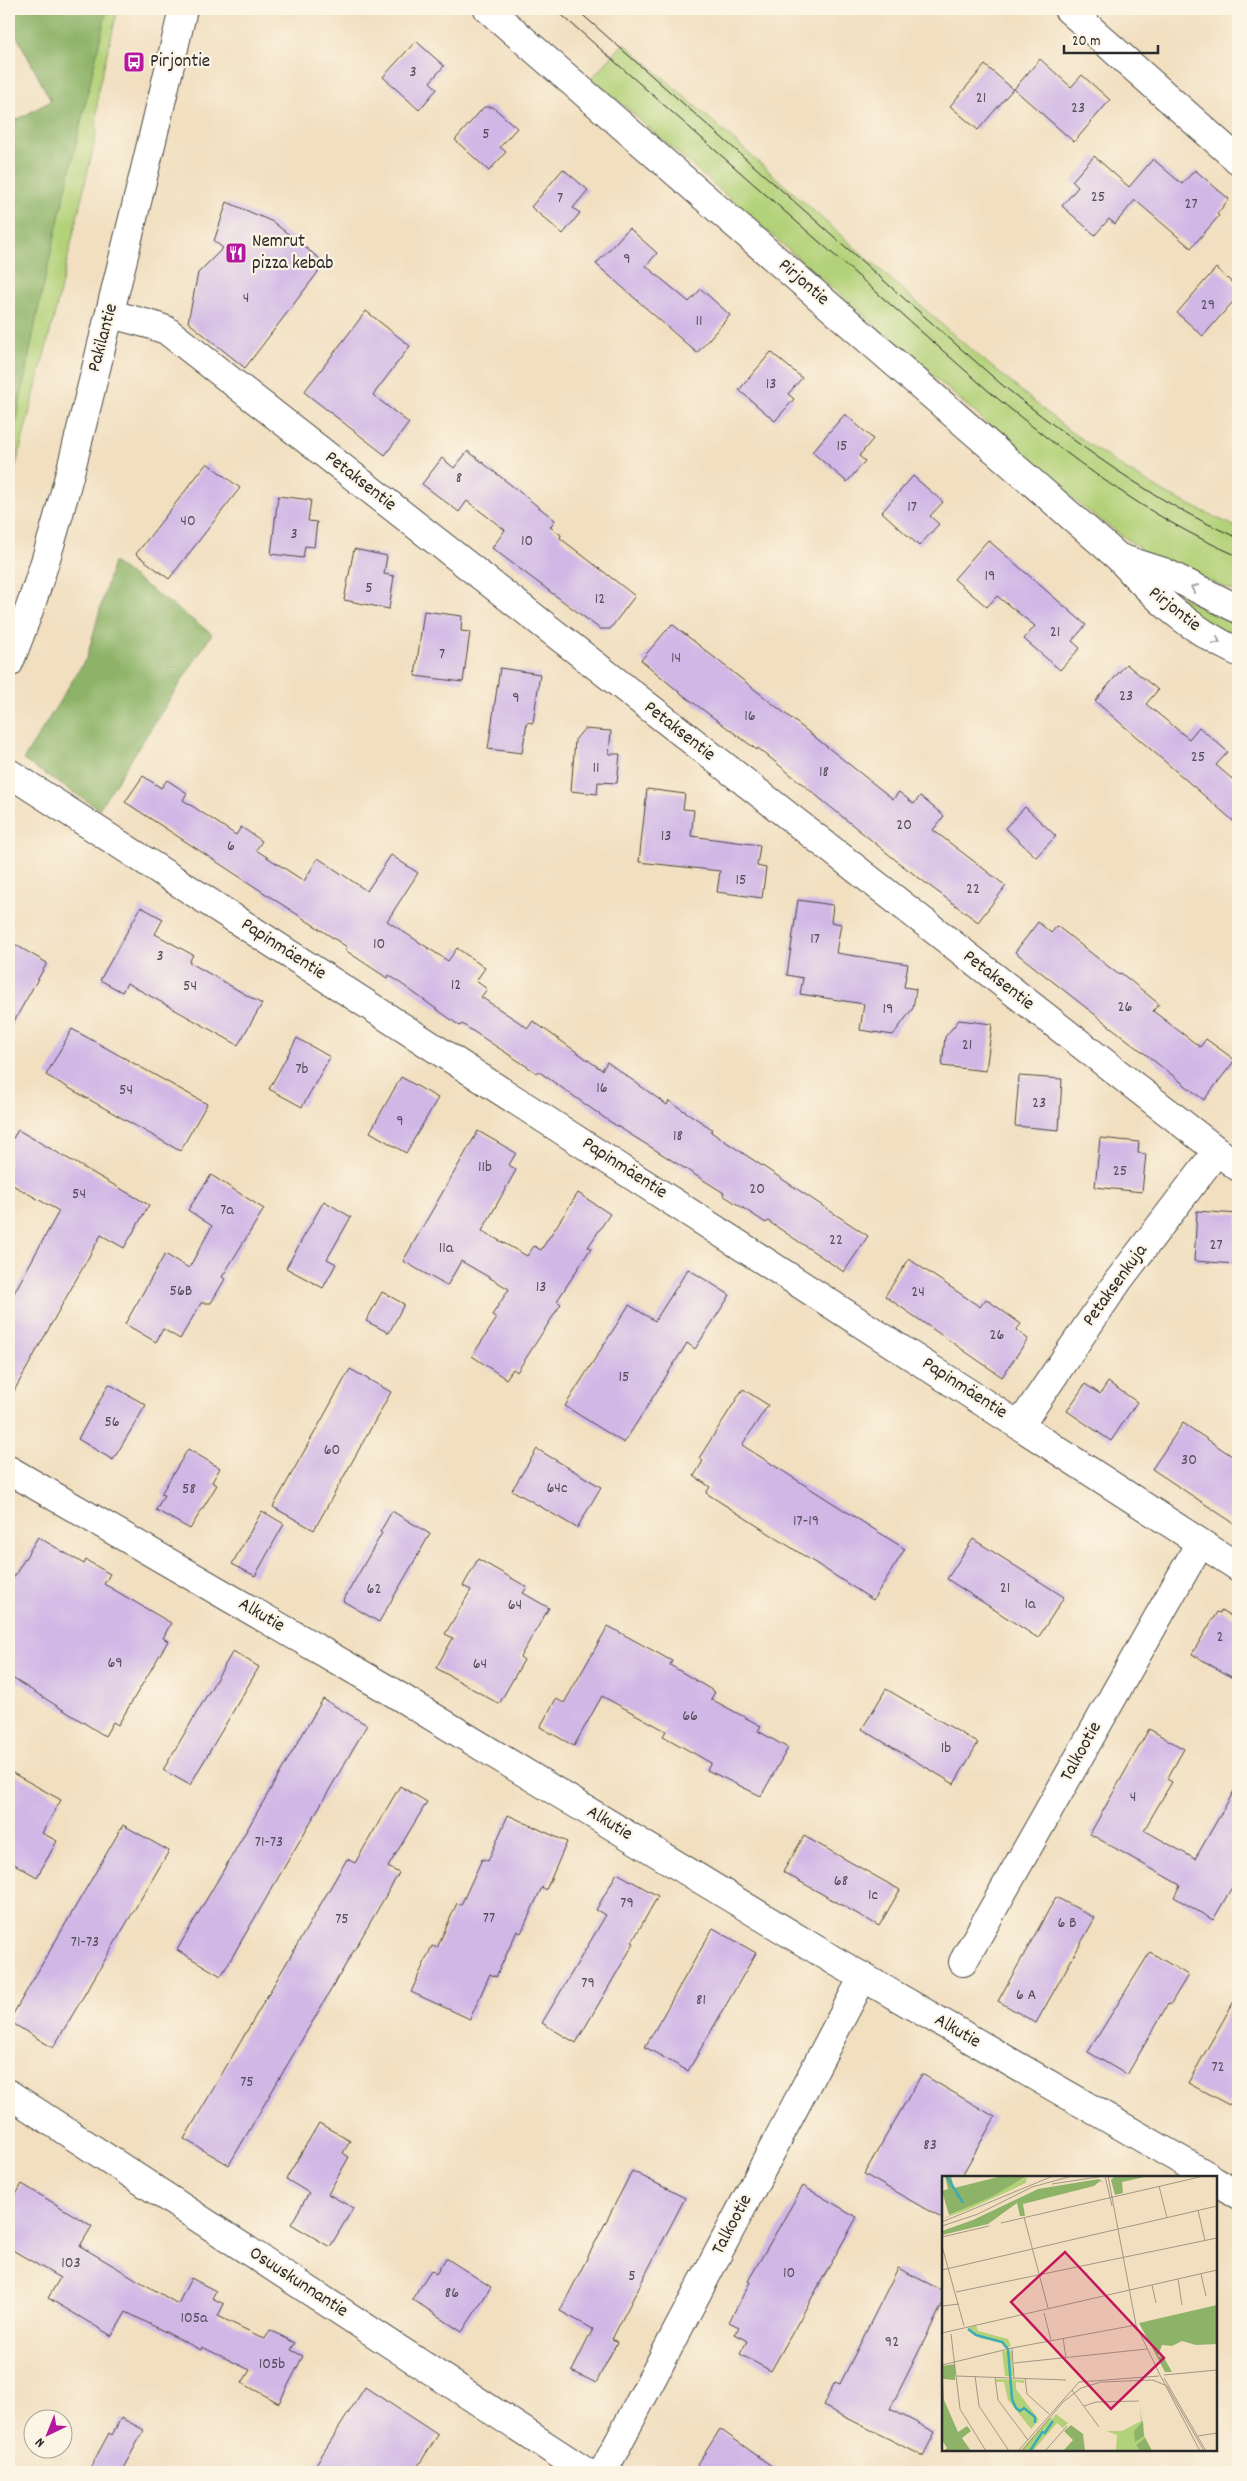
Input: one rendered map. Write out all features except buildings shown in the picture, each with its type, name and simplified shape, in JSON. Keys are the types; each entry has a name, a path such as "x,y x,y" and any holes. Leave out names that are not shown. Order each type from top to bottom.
{"street":[{"name":"Pakilantie","path":"9,664 27,621 58,522 111,314 183,9"},
{"name":"Pirjontie","path":"488,9 1118,557 1149,592 1176,615 1238,652"},
{"path":"1068,9 1238,160"},
{"name":"Petaksentie","path":"111,314 152,324 166,330 1238,1167"},
{"name":"Pirjontie","path":"1118,557 1164,572 1238,609"},
{"name":"Papinmäentie","path":"9,772 1238,1567"},
{"name":"Petaksenkuja","path":"1020,1425 1118,1281 1217,1151"},
{"name":"Alkutie","path":"9,1470 395,1694 864,1977 1208,2176"},
{"name":"Talkootie","path":"964,1962 1200,1543"},
{"name":"Talkootie","path":"603,2472 864,1977"},
{"name":"Osuuskunnantie","path":"9,2094 586,2472"},
{"path":"1217,2182 1238,2194"}],"green space":[{"path":"9,9 118,9 98,90 96,136 55,313 9,492 9,124 51,101 9,21"},
{"path":"9,9 107,9 38,310 9,459 9,124 51,101 9,21"},
{"path":"624,43 956,337 1068,430 1122,467 1167,494 1238,528 1238,593 1150,556 1084,508 592,78"},
{"path":"113,562 212,634 99,809 23,760 87,657"},
{"path":"1171,591 1238,627 1238,641 1167,598"}],"tram line":[{"path":"555,9 992,394 1109,484 1172,523 1238,556"},
{"path":"576,9 1001,384 1057,428 1144,488 1206,523 1238,538"}],"place":[{"name":"Pirjontie","path":"134,62"},
{"name":"Nemrut pizza kebab","path":"236,253"}]}
